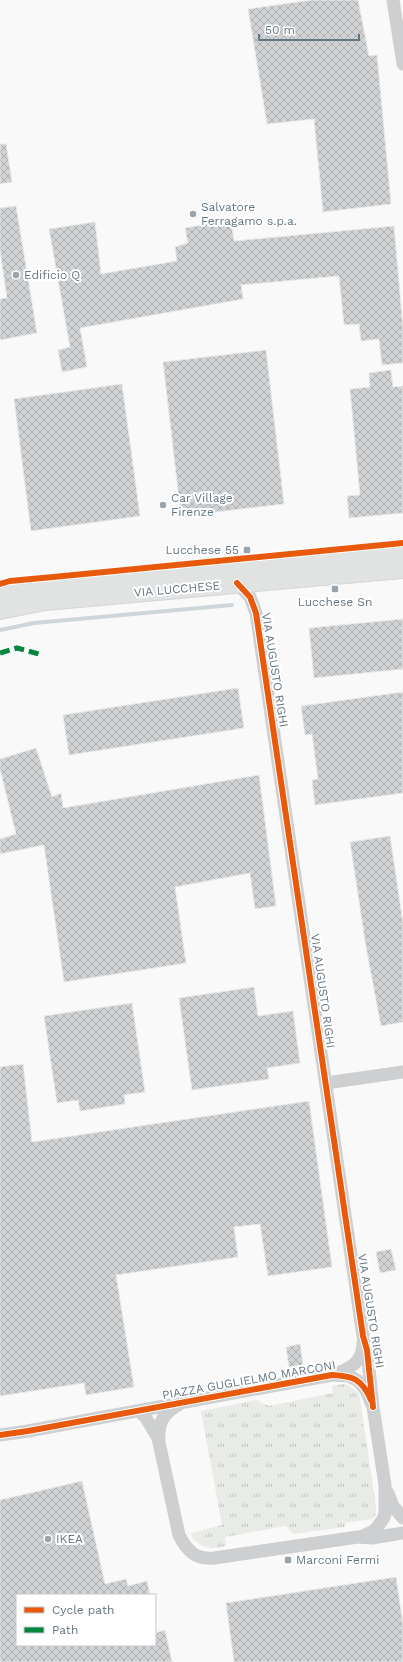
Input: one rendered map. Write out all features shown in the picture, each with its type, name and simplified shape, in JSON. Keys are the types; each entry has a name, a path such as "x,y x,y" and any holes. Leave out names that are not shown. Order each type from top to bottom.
{"main road":[{"name":"VIA LUCCHESE","path":"0,593 48,584 403,553"},
{"name":"VIA LUCCHESE","path":"0,610 45,601 403,569"}],"street":[{"path":"393,0 403,64"},
{"name":"VIA AUGUSTO RIGHI","path":"254,607 258,592 268,580"},
{"name":"VIA AUGUSTO RIGHI","path":"237,583 246,592 254,607 363,1336 367,1350 373,1407"},
{"path":"326,1083 403,1072"},
{"name":"VIA AUGUSTO RIGHI","path":"332,1375 346,1370 359,1360 363,1347 363,1336"},
{"name":"PIAZZA GUGLIELMO MARCONI","path":"135,1411 332,1375 349,1376 358,1381 366,1390 373,1407 385,1485 386,1505 383,1519 375,1530 361,1537"},
{"name":"PIAZZA GUGLIELMO MARCONI","path":"159,1442 159,1432 162,1418 172,1409 184,1402"},
{"path":"0,1436 135,1411"},
{"name":"PIAZZA GUGLIELMO MARCONI","path":"135,1411 140,1412 155,1431 159,1442 179,1535 186,1547 197,1556 206,1559 361,1537 372,1538 403,1533"},
{"path":"385,1485 393,1506 403,1518"}],"green space":[{"path":"343,1384 348,1385 359,1393 376,1506 376,1514 372,1519 345,1523 345,1527 293,1534 286,1526 225,1537 226,1546 216,1548 205,1547 193,1539 191,1533 222,1525 201,1411 256,1400 269,1406 333,1393 332,1386"}],"building":[{"path":"312,0 358,0 369,56 377,55 391,204 323,212 314,119 267,124 248,9"},
{"path":"0,144 6,144 12,182 0,184"},
{"name":"Edificio Q","path":"16,206 37,333 0,340 0,299 7,298 0,250 0,208"},
{"path":"231,220 234,241 394,226 403,328 403,363 382,365 379,339 361,341 359,324 344,325 339,276 241,285 243,299 80,328 87,367 62,372 58,350 70,347 49,229 95,222 101,274 177,261 175,247 188,243 185,228"},
{"path":"266,350 284,504 181,516 163,362"},
{"path":"391,370 393,387 403,386 403,513 349,518 347,496 360,495 350,389 370,387 369,373"},
{"path":"122,384 140,516 31,531 14,399"},
{"path":"403,619 403,669 314,678 309,628"},
{"path":"238,688 244,728 69,755 63,715"},
{"path":"403,692 403,793 315,805 312,780 318,779 312,734 305,735 301,706"},
{"path":"36,748 52,797 61,793 63,808 259,775 276,906 255,909 250,873 175,887 186,963 64,982 44,845 0,854 0,839 16,834 0,769 0,759"},
{"path":"390,836 403,923 403,1022 381,1026 366,947 350,842"},
{"path":"254,987 258,1016 293,1011 300,1063 267,1068 269,1079 192,1090 179,998"},
{"path":"132,1003 145,1092 124,1095 125,1104 80,1111 78,1100 57,1103 44,1016"},
{"path":"23,1064 32,1142 309,1101 332,1267 268,1276 260,1224 234,1227 238,1257 116,1275 134,1387 86,1395 84,1383 0,1396 0,1067"},
{"path":"391,1249 396,1270 380,1273 376,1252"},
{"path":"300,1344 303,1365 289,1367 286,1347"},
{"name":"IKEA","path":"82,1481 105,1584 126,1579 128,1586 147,1581 150,1594 16,1594 16,1646 156,1646 156,1633 165,1630 172,1662 0,1662 0,1500"},
{"path":"396,1577 403,1624 403,1662 234,1662 226,1603"}],"waterway":[{"path":"0,630 34,623 232,605"}],"marked path":[{"path":"0,653 17,648 39,654"}],"cycle path":[{"path":"0,584 10,581 403,543"},
{"path":"237,583 250,597 256,613 363,1336 367,1350 373,1407"},
{"path":"0,1435 332,1375 346,1376 356,1380 364,1387 371,1400"}],"place":[{"name":"Salvatore Ferragamo s.p.a.","path":"193,214"},
{"name":"Edificio Q","path":"16,275"},
{"name":"Car Village Firenze","path":"163,505"},
{"name":"Lucchese 55","path":"247,550"},
{"name":"Lucchese Sn","path":"335,589"},
{"name":"IKEA","path":"48,1539"},
{"name":"Marconi Fermi","path":"288,1560"}]}
